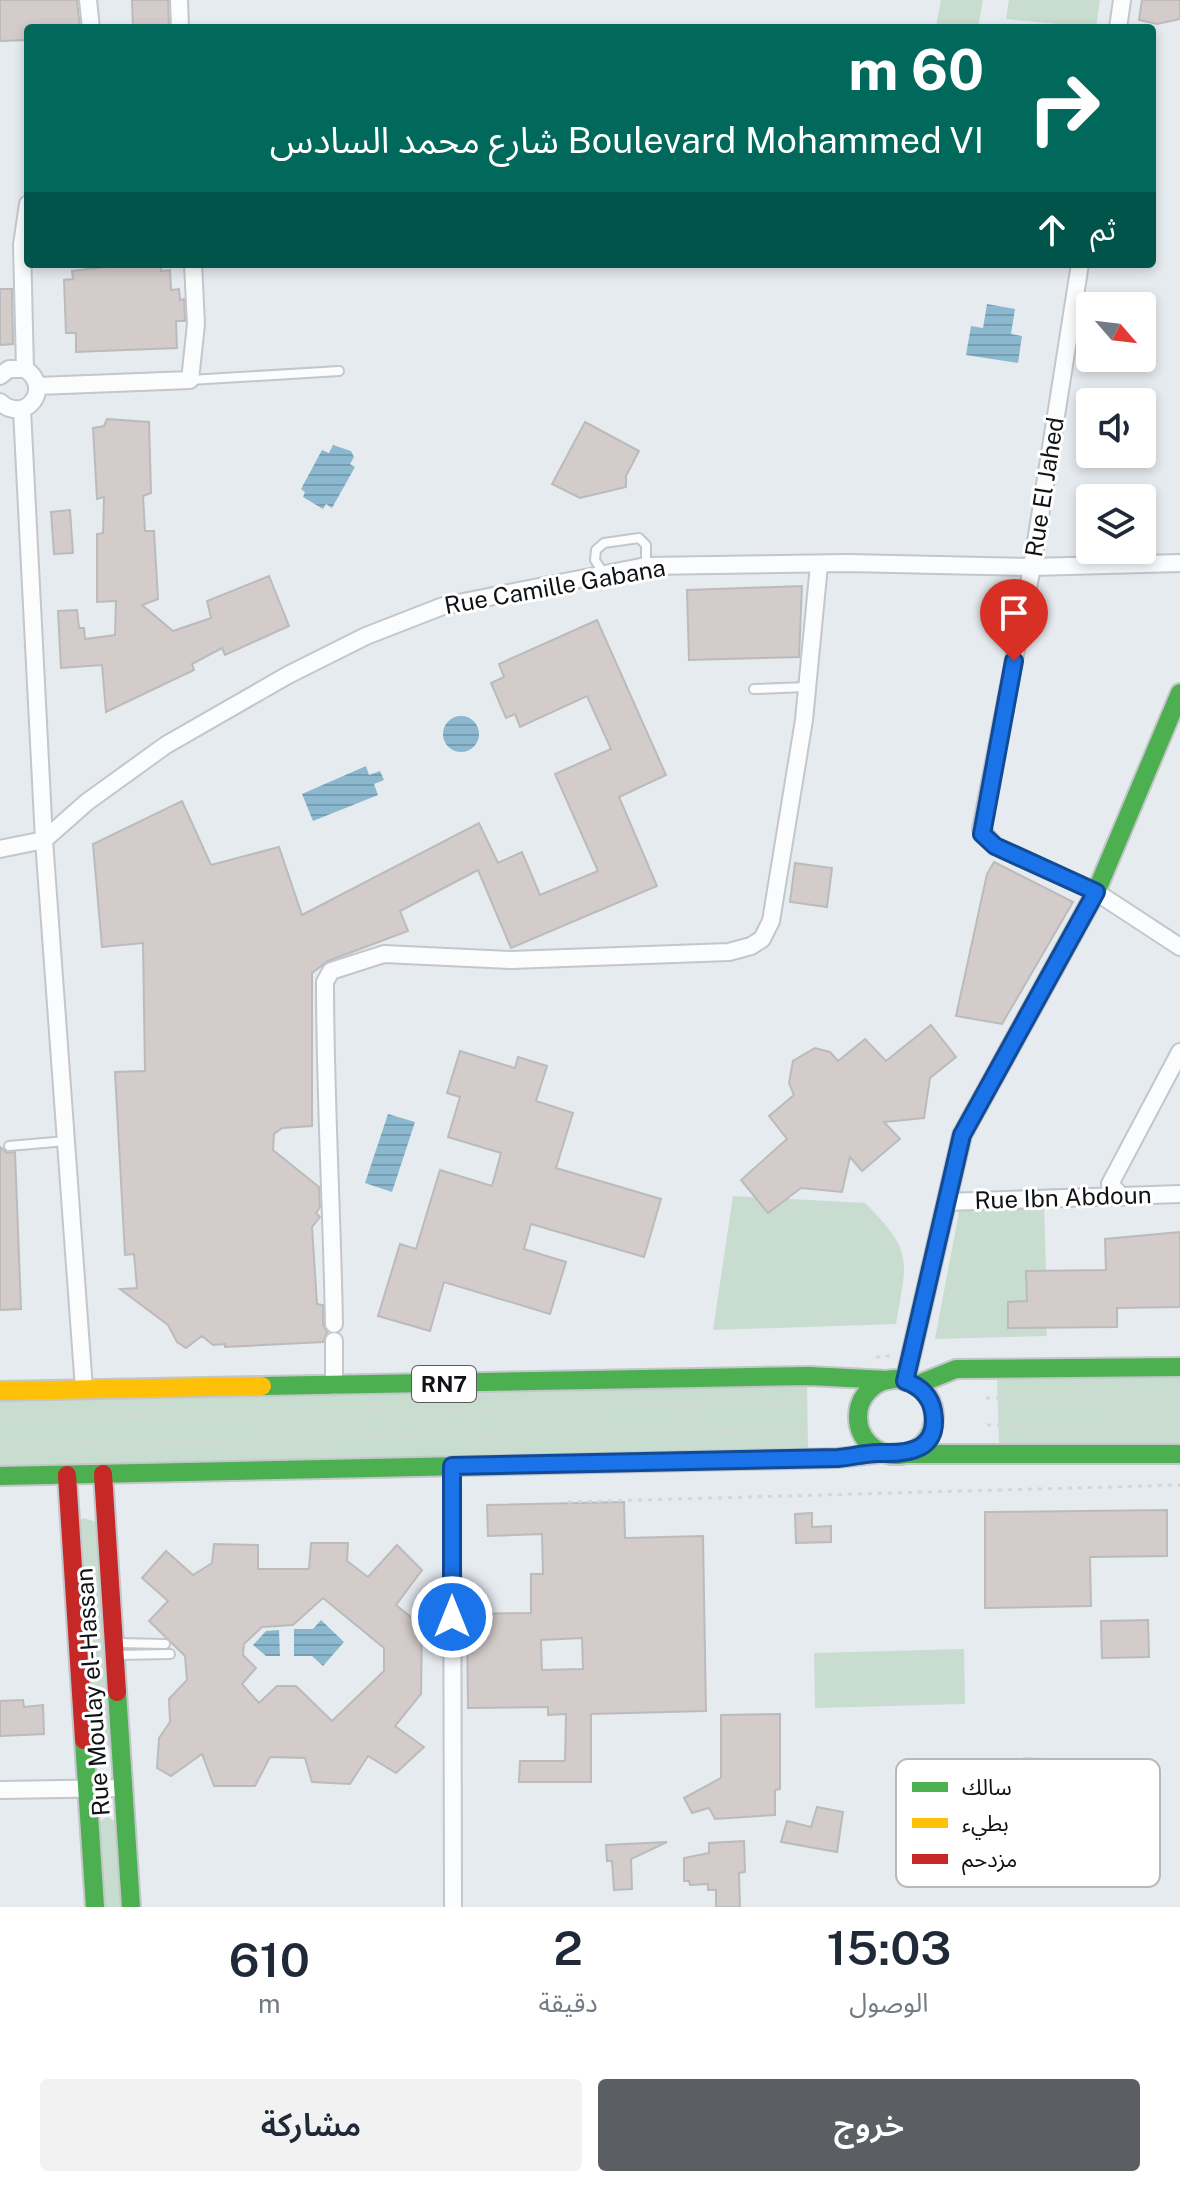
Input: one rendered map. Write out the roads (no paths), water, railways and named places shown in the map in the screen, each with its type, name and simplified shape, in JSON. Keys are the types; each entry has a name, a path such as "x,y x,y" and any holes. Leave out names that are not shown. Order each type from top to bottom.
{"main road":[{"path":"907,1454 926,1441 934,1419 931,1402 903,1382 967,1124 1096,892 1180,693"},
{"name":"RN7","path":"882,1453 866,1441 859,1415 865,1395 903,1382 956,1369 1180,1367"},
{"name":"RN7","path":"0,1391 809,1376 903,1382"},
{"path":"0,1476 838,1458 882,1453 1180,1454"},
{"name":"Rue Moulay el-Hassan","path":"103,1474 131,1907"},
{"name":"Rue Moulay el-Hassan","path":"67,1475 95,1907"}],"street":[{"path":"88,0 91,24"},
{"path":"179,0 180,24"},
{"path":"1119,24 1122,0"},
{"path":"24,231 25,369"},
{"path":"38,386 190,380 196,324 193,268"},
{"name":"Rue El Jahed","path":"1079,268 1032,567 982,834 995,846 1096,892"},
{"path":"0,376 9,369 25,369 34,376 38,386 33,404 22,410 8,409 0,402"},
{"path":"22,410 44,840 84,1389"},
{"name":"Rue Camille Gabana","path":"0,849 44,840 87,802 166,745 288,675 366,636 443,606 646,566 1032,567 1180,563"},
{"path":"334,1324 332,1191 325,1091 325,982 331,971 384,954 537,959 729,952 751,946 762,939 771,921 808,687 819,565"},
{"path":"1096,892 1180,947"},
{"path":"1122,1197 1110,1184 1180,1052"},
{"name":"Rue Ibn Abdoun","path":"947,1202 1180,1194"},
{"path":"334,1341 334,1386"},
{"path":"452,1466 453,1907"},
{"path":"0,1790 124,1788"}],"lane":[{"path":"190,380 339,371"},
{"path":"605,576 595,560 596,550 604,543 631,536 646,545 646,566"},
{"path":"754,689 808,687"},
{"path":"9,1146 66,1141"},
{"path":"114,1649 165,1644"},
{"path":"114,1649 170,1654"}],"water":[{"path":"987,304 1015,309 1011,334 1022,336 1018,363 966,355 971,326 983,328"},
{"path":"333,445 351,451 354,457 350,464 355,467 332,508 326,504 323,509 303,497 305,492 301,489 322,450 329,453"},
{"path":"461,716 474,721 479,734 474,747 461,752 448,747 443,734 448,721"},
{"path":"366,766 369,775 380,771 384,780 374,784 378,795 313,821 302,794"},
{"path":"388,1114 415,1122 392,1192 365,1183"},
{"path":"321,1620 344,1642 323,1666 312,1656 294,1656 294,1629 313,1629"},
{"path":"279,1630 280,1656 266,1656 253,1645 266,1631"}]}
